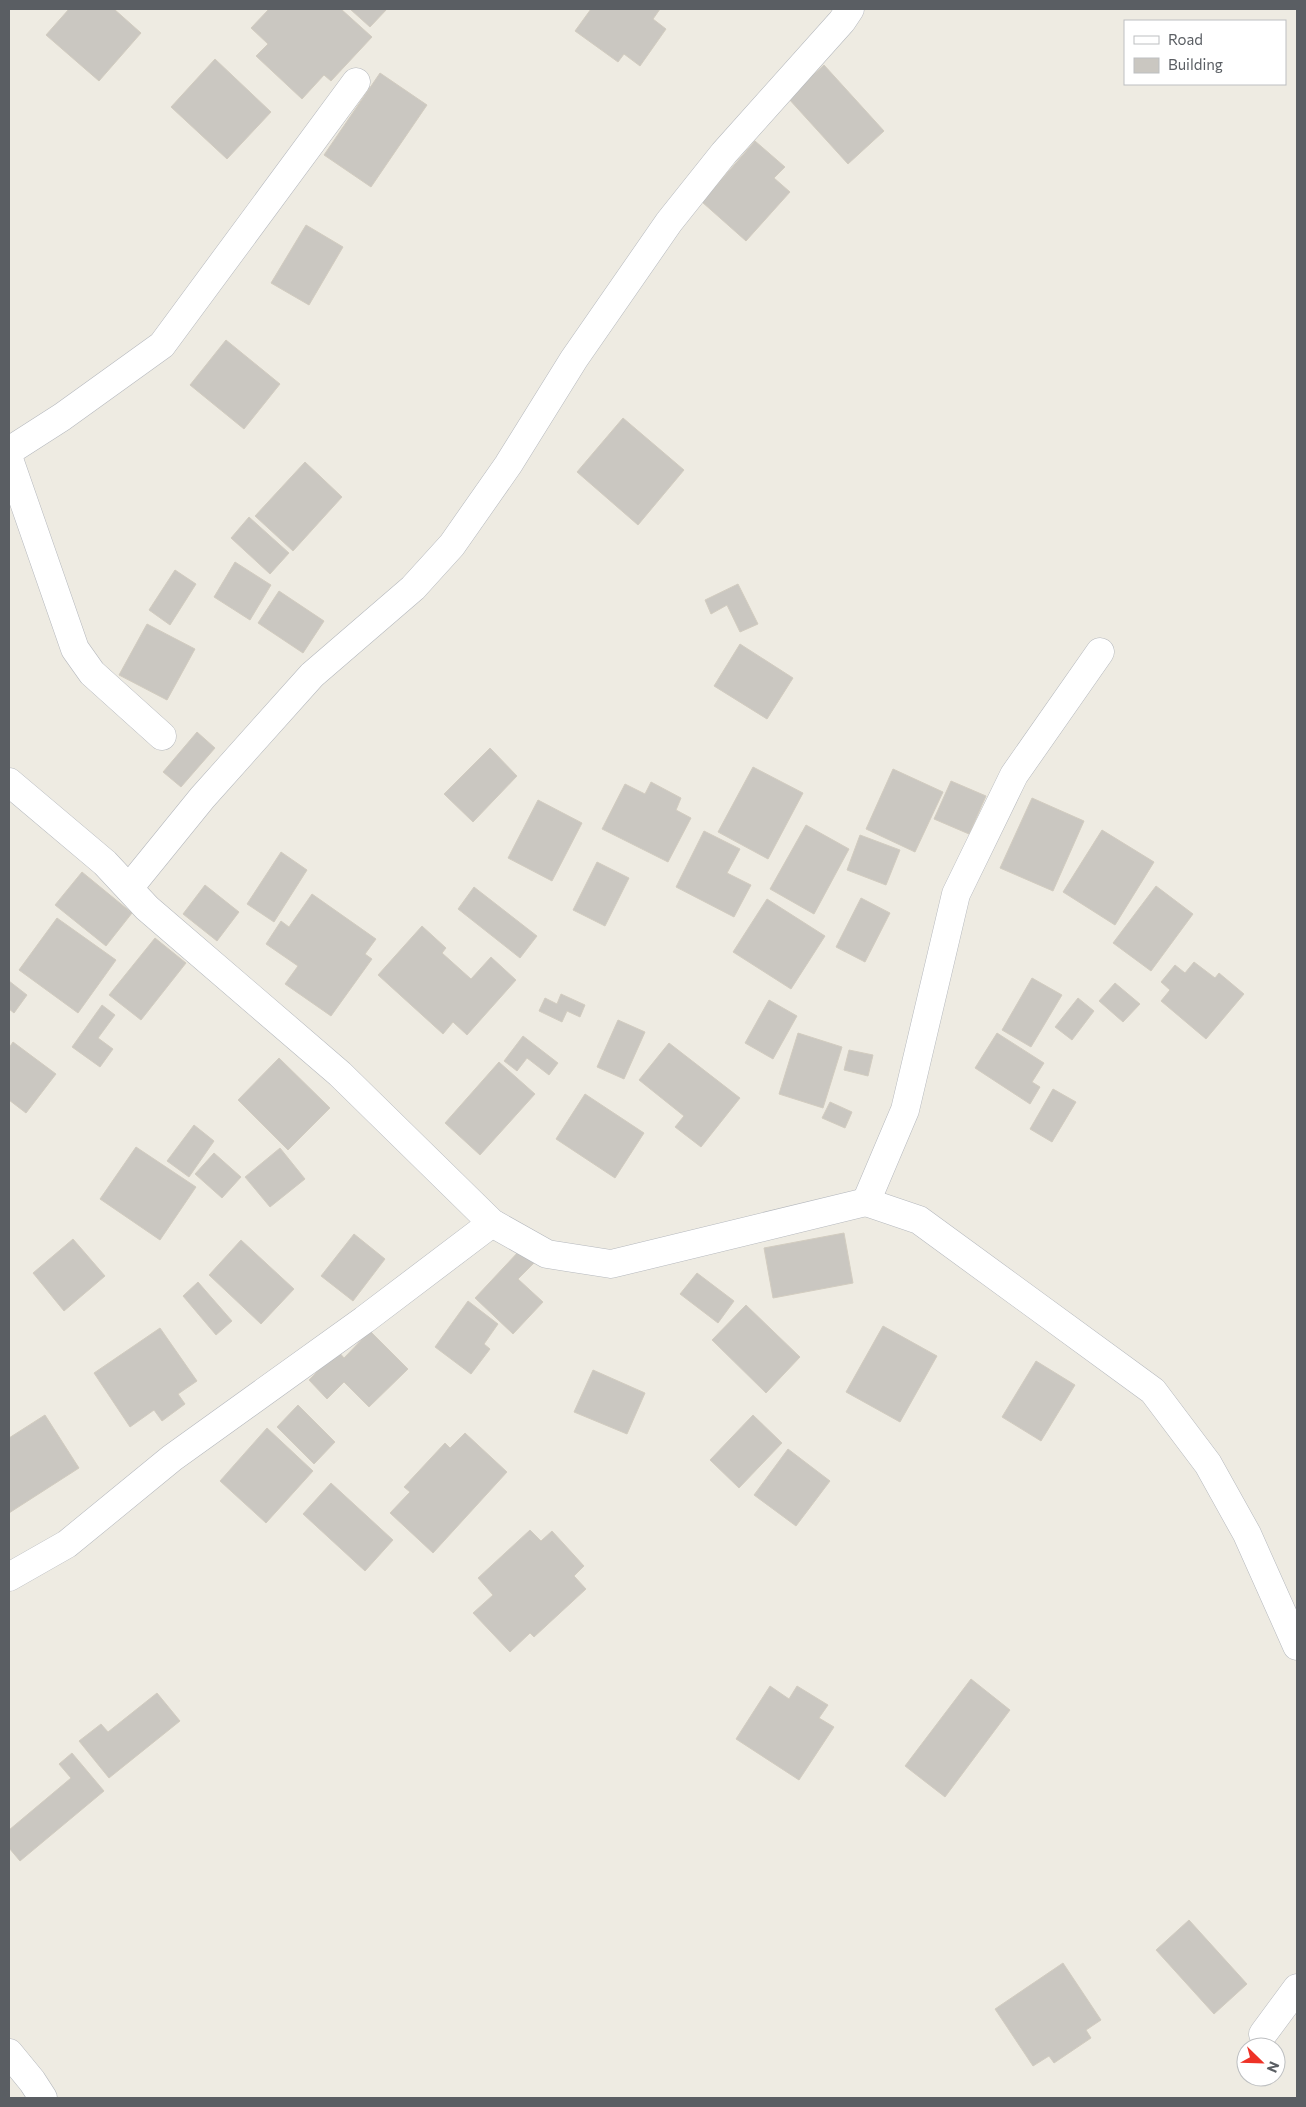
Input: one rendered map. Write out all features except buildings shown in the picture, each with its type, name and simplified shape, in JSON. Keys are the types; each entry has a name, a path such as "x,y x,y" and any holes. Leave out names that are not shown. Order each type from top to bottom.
{"street":[{"path":"129,888 202,798 312,675 413,588 452,545 508,465 574,359 669,222 724,153 842,21 850,9"},
{"path":"9,451 162,345 356,82"},
{"path":"9,459 75,649 92,673 162,736"},
{"path":"866,1202 905,1110 956,894 1014,775 1100,652"},
{"path":"9,782 105,863 147,908 340,1074 492,1223 546,1254 611,1264 866,1202 919,1220 1153,1392 1208,1464 1247,1534 1296,1640"},
{"path":"9,1577 67,1544 172,1458 364,1320 492,1223"},
{"path":"1263,2034 1297,1988"},
{"path":"9,2053 32,2081 42,2098"}]}
